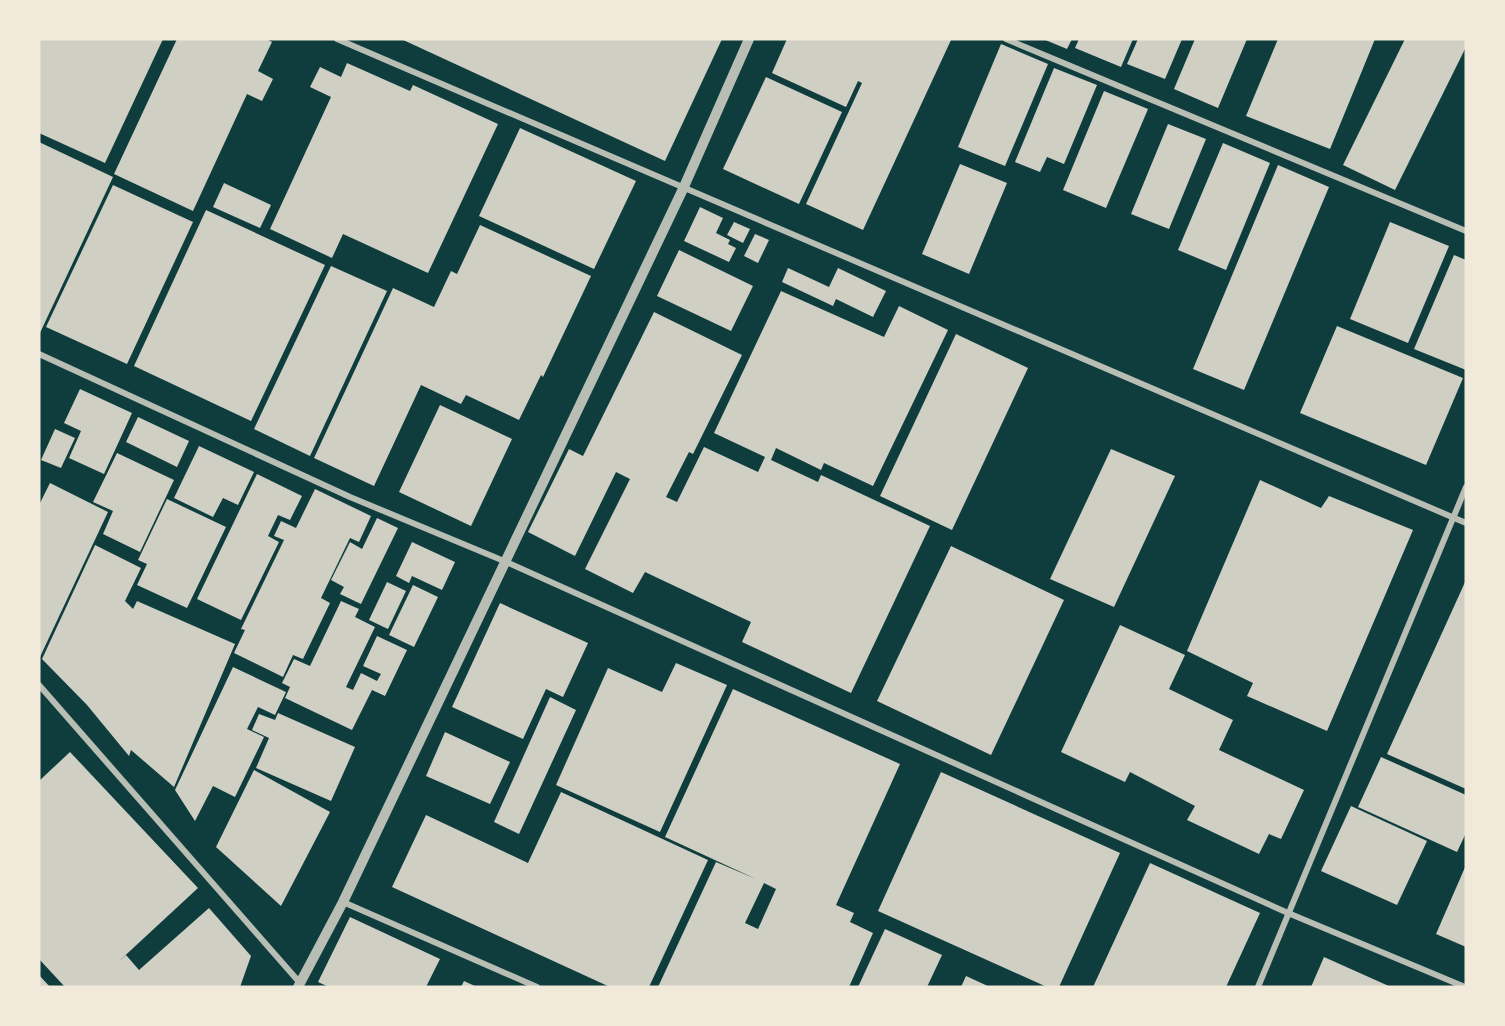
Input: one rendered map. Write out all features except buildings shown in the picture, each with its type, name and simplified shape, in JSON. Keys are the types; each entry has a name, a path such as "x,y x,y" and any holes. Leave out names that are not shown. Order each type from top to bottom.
{"street":[{"path":"337,39 1466,523"},
{"path":"39,685 299,985 343,902 683,189 749,39"},
{"path":"1006,39 1466,231"},
{"path":"39,354 350,497 504,561 1288,913 1465,987"},
{"path":"1258,987 1466,487"},
{"path":"343,902 537,987"}]}
